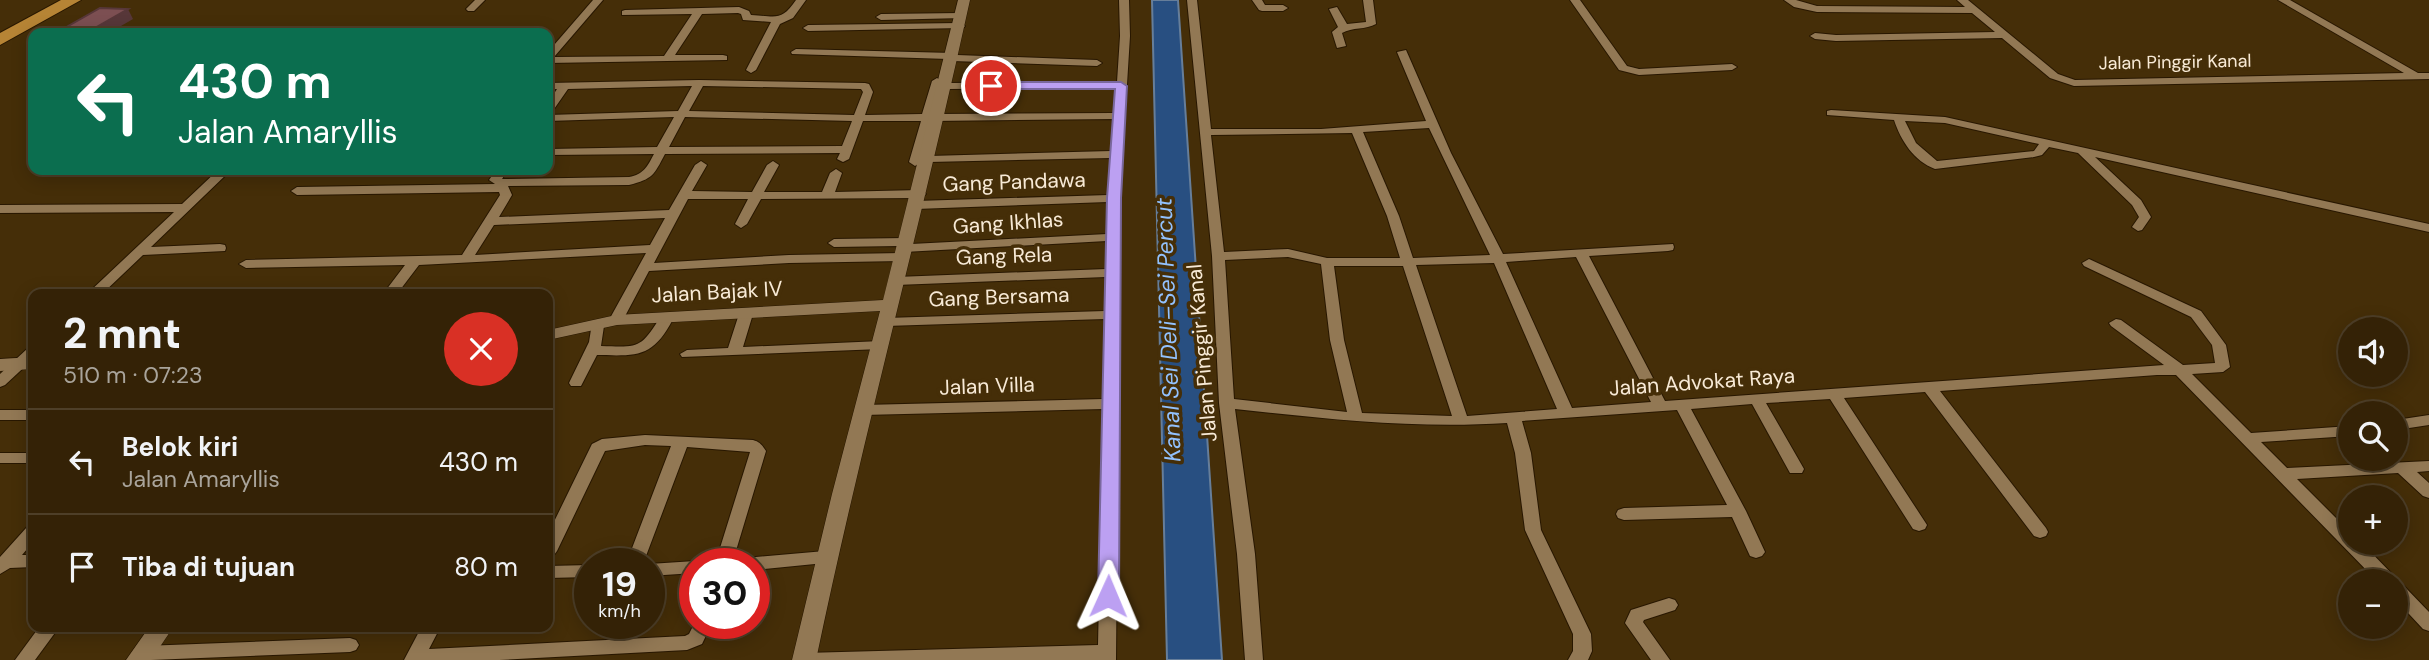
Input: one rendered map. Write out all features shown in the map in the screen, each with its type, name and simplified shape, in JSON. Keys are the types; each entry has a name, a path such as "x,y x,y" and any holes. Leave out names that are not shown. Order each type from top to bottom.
{"highway":[{"path":"40,28 81,1"},
{"path":"0,40 81,1"},
{"path":"0,51 28,36"}],"street":[{"path":"471,9 480,0"},
{"path":"553,53 598,0"},
{"path":"751,70 776,22 790,16 801,0"},
{"path":"964,0 952,57 942,83 922,160 918,199 825,557 804,660 1107,656 1114,198 1124,0"},
{"name":"Jalan Pinggir Kanal","path":"1192,0 1218,256 1227,403 1246,554 1254,660"},
{"path":"1257,0 1262,8 1283,8"},
{"path":"1341,47 1337,34 1344,28 1371,24 1368,0"},
{"path":"1575,0 1623,68 1639,72 1732,67"},
{"path":"1789,0 1797,5 1817,9 1973,10"},
{"name":"Jalan Pinggir Kanal","path":"1962,0 2054,76 2074,83 2423,77"},
{"path":"2283,0 2423,77 2429,83"},
{"path":"1334,9 1344,28"},
{"path":"625,13 743,10 747,19 782,19"},
{"path":"668,58 699,11"},
{"path":"881,17 961,21"},
{"path":"808,28 961,21"},
{"path":"1815,36 1836,38 2006,35"},
{"path":"796,52 1097,63"},
{"path":"1402,52 1566,412"},
{"path":"553,59 723,58"},
{"path":"498,175 495,180 502,183 633,181 649,173 699,83"},
{"path":"942,83 1121,86"},
{"path":"553,85 862,85 868,92 845,154 660,149 553,152"},
{"path":"553,103 565,86"},
{"path":"1831,113 1945,120 2429,228"},
{"path":"553,118 680,114 860,118 1119,116"},
{"path":"1898,116 1908,140 1926,160 1935,165 2034,154 2038,153 2046,142"},
{"path":"1205,132 1321,132 1433,124"},
{"path":"1356,130 1409,261 1461,421"},
{"path":"2080,149 2137,203 2145,217 2137,228"},
{"path":"922,160 1117,154"},
{"path":"616,320 701,165"},
{"path":"741,224 773,165"},
{"path":"827,196 836,173"},
{"path":"99,289 220,175"},
{"path":"297,191 502,188 506,195 466,259"},
{"name":"Gang Pandawa","path":"684,195 918,199 1114,198"},
{"path":"0,209 186,208"},
{"path":"490,221 675,214"},
{"name":"Gang Ikhlas","path":"904,249 1114,237"},
{"path":"834,243 904,249"},
{"path":"1218,256 1288,253 1327,262 1409,261 1668,247"},
{"path":"140,251 220,248"},
{"path":"246,264 415,261 655,249"},
{"path":"647,267 904,249"},
{"path":"1580,252 1660,406"},
{"path":"394,289 415,261"},
{"path":"1327,262 1337,340 1356,418"},
{"name":"Jalan Advokat Raya","path":"1227,403 1356,418 1461,421 2224,367 2219,345 2196,314 2089,263"},
{"name":"Gang Rela","path":"897,281 1114,273"},
{"name":"Jalan Bajak IV","path":"553,334 616,320 746,314 888,313"},
{"name":"Gang Bersama","path":"888,313 1114,315"},
{"path":"734,352 746,314"},
{"path":"592,350 646,348 654,342 666,318"},
{"path":"2116,323 2180,370 2338,530"},
{"path":"576,383 598,337 597,326"},
{"path":"687,354 881,345"},
{"path":"0,365 28,359"},
{"path":"0,382 28,360"},
{"path":"1930,388 2040,532"},
{"path":"1834,394 1919,525"},
{"path":"1757,400 1796,469"},
{"name":"Jalan Villa","path":"863,410 1112,404"},
{"path":"1681,404 1738,511 1756,552"},
{"path":"0,415 28,415"},
{"path":"1514,419 1523,453 1533,530 1582,634 1582,656 1577,660"},
{"path":"2408,423 2429,420"},
{"path":"2248,438 2338,432"},
{"path":"553,537 600,446 610,442 753,445 758,447 728,548"},
{"path":"640,548 681,442"},
{"path":"0,458 28,458"},
{"path":"2408,468 2429,466"},
{"path":"2284,474 2355,471"},
{"path":"2405,471 2429,492"},
{"path":"1624,514 1738,511"},
{"path":"3,565 28,537"},
{"path":"2363,555 2376,569"},
{"path":"770,562 825,557"},
{"path":"3,565 28,562"},
{"path":"553,572 574,571"},
{"path":"2408,602 2429,624"},
{"path":"1661,660 1634,623 1637,615 1668,605"},
{"path":"24,660 46,632"},
{"path":"141,656 159,632"},
{"path":"414,659 429,632"},
{"path":"414,659 687,643 696,639"},
{"path":"141,656 350,645"}],"water":[{"name":"Kanal Sei Deli–Sei Percut","path":"1152,0 1178,0 1222,660 1167,660"}],"building":[{"path":"100,8 128,9 95,28 65,28"}],"route":[{"path":"991,86 1121,86 1114,198 1108,596"}]}
